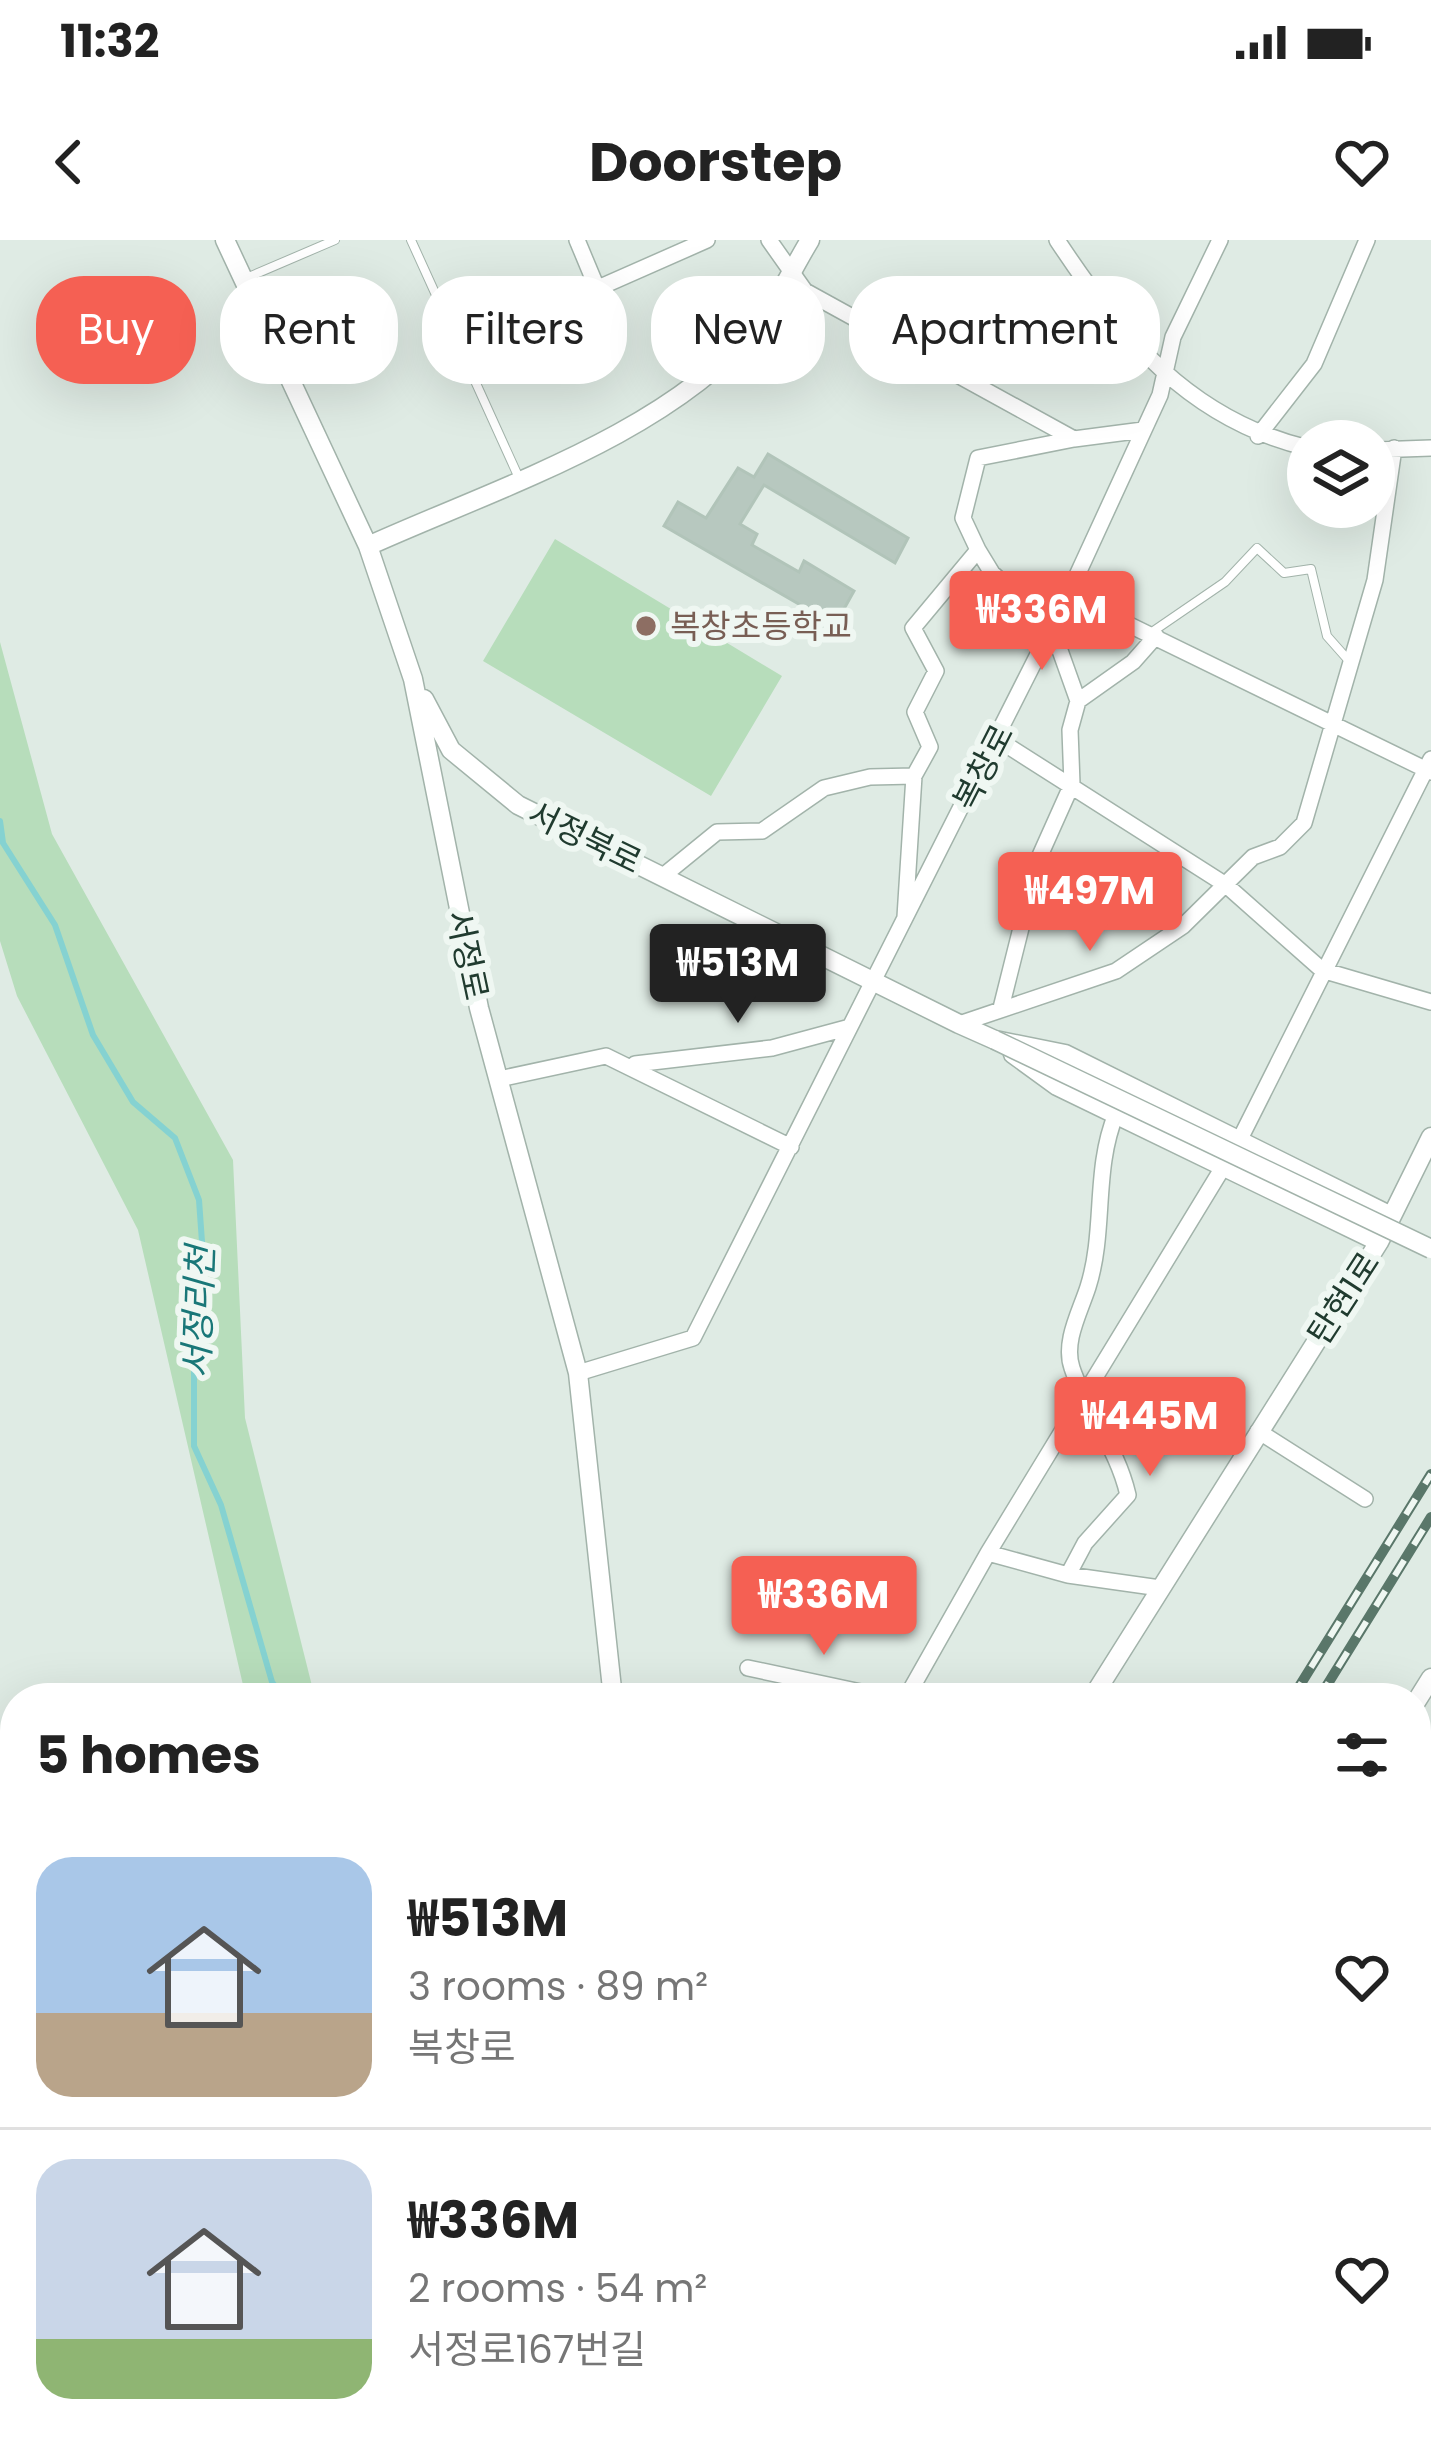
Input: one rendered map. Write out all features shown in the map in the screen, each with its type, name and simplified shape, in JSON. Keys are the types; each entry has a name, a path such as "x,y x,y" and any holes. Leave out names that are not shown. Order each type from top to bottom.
{"street":[{"name":"서정로","path":"225,240 241,276"},
{"path":"577,240 592,276"},
{"path":"624,276 706,240"},
{"path":"769,240 805,291 1074,439"},
{"path":"368,546 685,395 758,325 810,240"},
{"path":"1058,240 1110,321 1163,373 1258,436 1287,443"},
{"name":"복창로","path":"578,1373 693,1338 1068,595 1160,395 1173,338 1220,240"},
{"path":"1258,436 1314,364 1367,240"},
{"name":"서정로","path":"292,384 368,546 413,679 479,1008 578,1373 611,1683"},
{"path":"1001,1008 1038,860 1072,784 1070,730 1078,701 1052,628 992,573 963,518 978,458 1143,430"},
{"path":"1395,448 1431,448"},
{"path":"959,1024 1116,971 1183,926 1252,857 1280,847 1304,823 1375,580 1382,528"},
{"path":"905,923 914,776 930,747 915,712 936,670 913,628 978,550"},
{"path":"914,1683 988,1553 1239,1142 1322,970 1429,767 1068,595"},
{"path":"1078,701 1133,662 1154,634"},
{"name":"서정북로","path":"413,679 451,750 518,806 995,1040"},
{"path":"997,740 1226,885 1322,970 1431,1002"},
{"path":"663,876 716,832 763,831 824,788 871,777 914,776"},
{"path":"633,1065 772,1048 850,1028"},
{"path":"995,1040 1065,1054 1391,1216"},
{"path":"995,1040 1057,1086 1379,1242"},
{"path":"995,1040 1431,1249"},
{"path":"499,1079 606,1056 633,1065 791,1147"},
{"path":"1068,1575 1085,1543 1128,1495 1120,1460 1071,1366 1070,1342 1099,1247 1103,1145 1116,1114"},
{"name":"탄현1로","path":"1100,1683 1379,1242 1431,1137"},
{"path":"1258,1431 1365,1499"},
{"path":"988,1553 1068,1575 1160,1588"},
{"path":"748,1668 818,1683"}],"lane":[{"path":"252,276 335,240"},
{"path":"411,240 428,276"},
{"path":"475,384 519,478"},
{"path":"1154,634 1225,582 1257,548 1284,573 1311,569 1327,636 1350,662"}],"green space":[{"path":"555,539 782,676 711,796 483,661"},
{"path":"0,642 52,834 233,1160 245,1418 311,1683 243,1683 138,1230 17,996 0,941"}],"building":[{"path":"768,454 908,538 895,563 764,485 740,524 757,534 752,545 799,572 804,561 854,591 835,625 664,526 678,502 706,518 738,468 754,477"}],"waterway":[{"name":"서정리천","path":"0,821 3,843 55,925 93,1035 133,1102 175,1138 199,1200 204,1270 194,1328 194,1446 221,1505 273,1683"}],"railway":[{"path":"1301,1683 1431,1474"},
{"path":"1328,1683 1431,1517"}],"place":[{"name":"복창초등학교","path":"646,626"}]}
